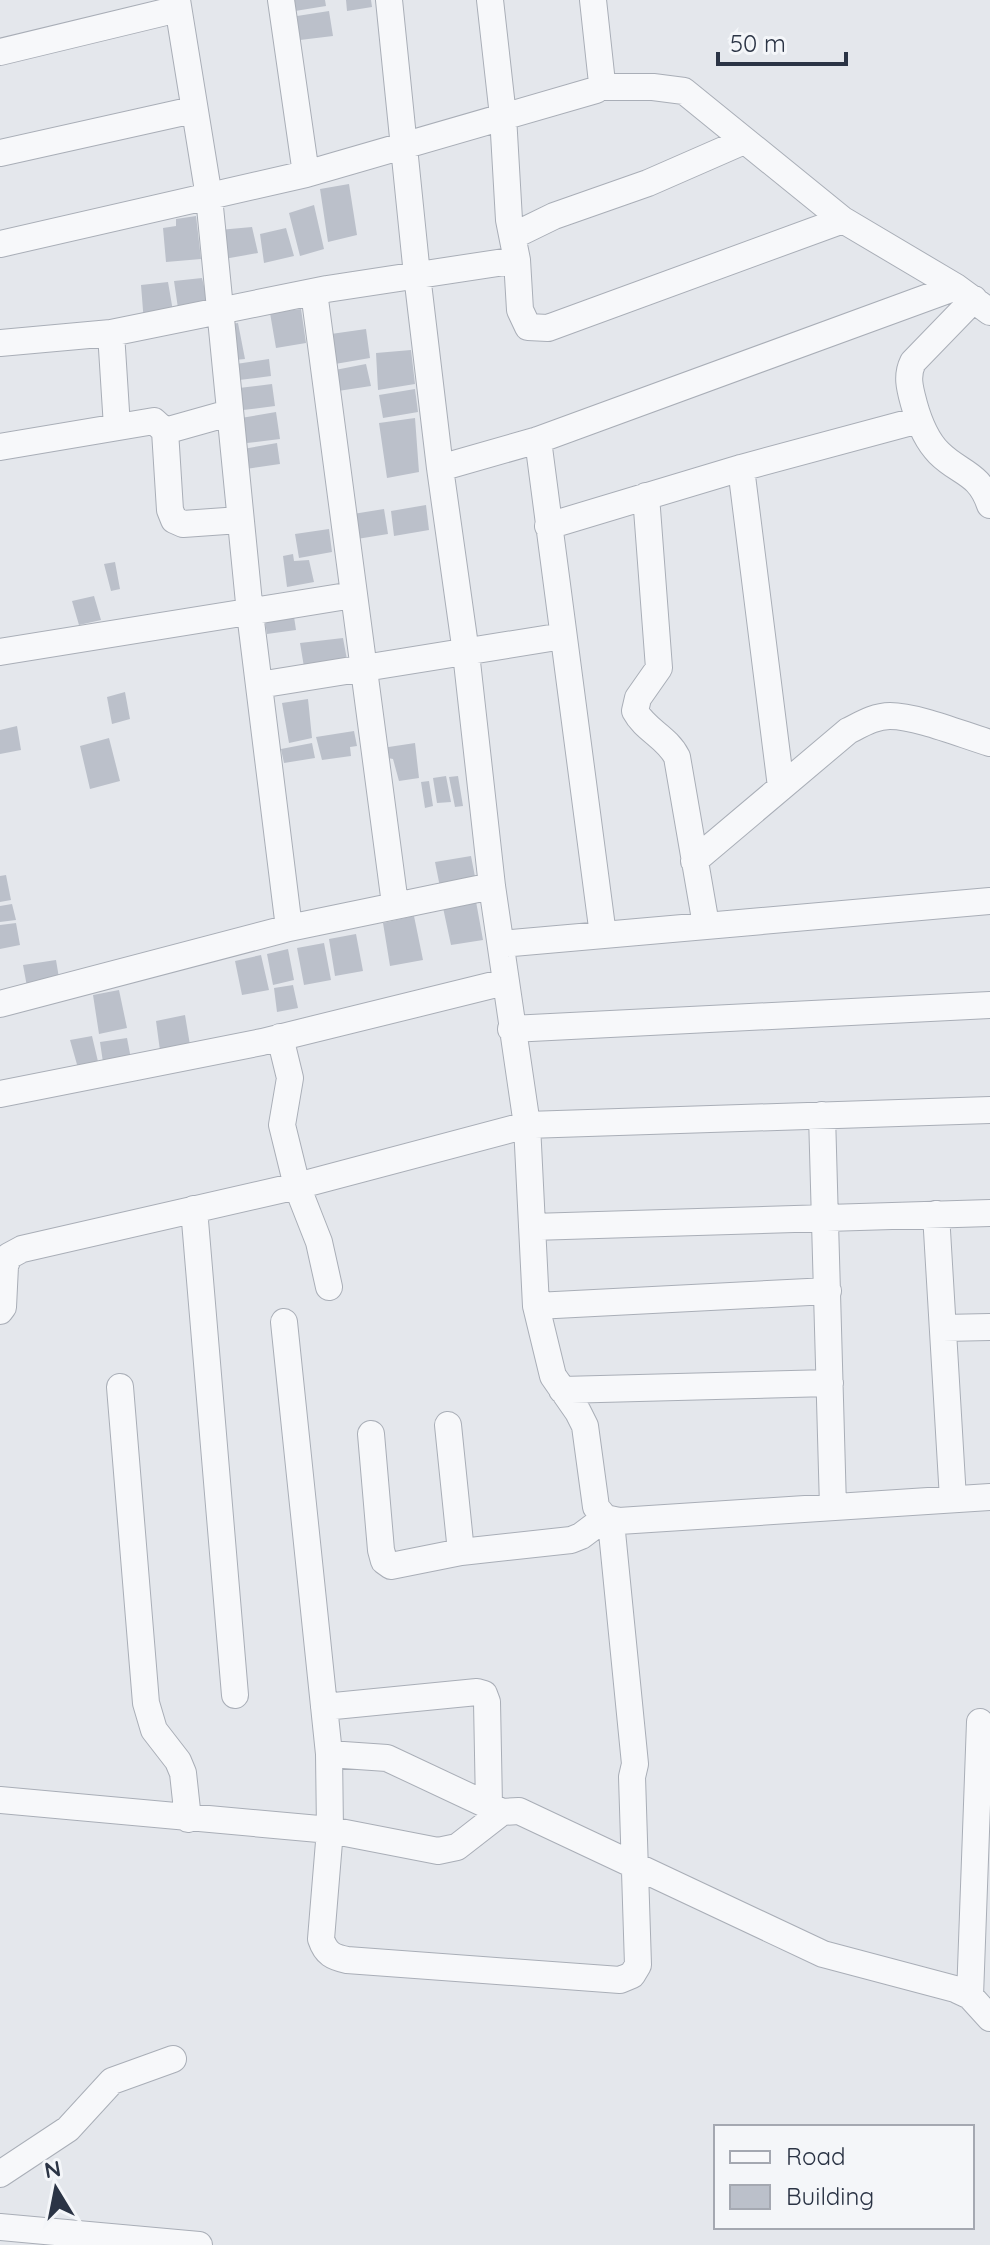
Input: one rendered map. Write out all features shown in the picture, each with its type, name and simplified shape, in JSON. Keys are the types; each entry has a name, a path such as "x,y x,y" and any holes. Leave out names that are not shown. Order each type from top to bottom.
{"street":[{"path":"281,0 306,174"},
{"path":"284,1322 329,1754 330,1830 321,1939 325,1951 347,1960 620,1980 632,1975 638,1965 632,1777 635,1764 612,1532 596,1507 585,1426 553,1376 536,1306 527,1125 492,886 466,653 440,468 389,0"},
{"path":"490,0 503,116 509,220 515,248 520,310 528,327 548,328 843,220"},
{"path":"593,0 602,79 600,87"},
{"path":"0,52 177,4 209,197 250,613 289,928"},
{"path":"0,244 306,174 600,87 653,87 684,91 843,220 973,299"},
{"path":"0,153 193,110"},
{"path":"0,343 111,333 314,292 417,275 515,248 554,216 648,183 744,141"},
{"path":"314,292 395,904"},
{"path":"973,299 913,362 908,372 919,420 930,443 942,456 974,476 990,505"},
{"path":"440,468 538,440 973,299"},
{"path":"111,333 117,427"},
{"path":"165,431 229,413"},
{"path":"548,526 741,468 919,420"},
{"path":"0,447 154,421 165,431 170,510 174,520 183,524 240,520"},
{"path":"538,440 603,935"},
{"path":"741,468 781,787"},
{"path":"646,496 659,668 638,698 635,711 641,721 665,738 677,757 706,925"},
{"path":"0,652 353,595"},
{"path":"259,685 563,636"},
{"path":"694,861 848,731 878,718 904,717 990,743"},
{"path":"0,1004 289,928 492,886"},
{"path":"501,944 990,901"},
{"path":"0,1094 280,1037 505,982"},
{"path":"511,1029 990,1005"},
{"path":"280,1037 290,1078 282,1125 297,1186 319,1242 329,1287"},
{"path":"0,1311 3,1307 5,1266 9,1256 22,1249 297,1186 527,1125 990,1110"},
{"path":"822,1115 833,1507"},
{"path":"194,1209 235,1695"},
{"path":"532,1227 990,1213"},
{"path":"936,1214 953,1499"},
{"path":"536,1306 828,1291"},
{"path":"943,1328 990,1327"},
{"path":"562,1390 830,1383"},
{"path":"120,1387 146,1703 154,1730 178,1761 183,1773 188,1819"},
{"path":"448,1425 461,1552"},
{"path":"371,1434 381,1550 384,1561 391,1566 461,1552 571,1540 605,1518 619,1521 990,1497"},
{"path":"324,1707 477,1692 484,1694 496,1809"},
{"path":"970,1996 980,1722"},
{"path":"329,1754 387,1758 496,1809 519,1811 823,1954 937,1983 970,1996 990,2018"},
{"path":"0,1800 330,1830 438,1851 457,1847 496,1809"},
{"path":"0,2174 68,2129 112,2081 173,2059"},
{"path":"0,2227 199,2245"}],"building":[{"path":"293,0 325,0 326,6 295,11"},
{"path":"346,0 371,0 372,7 347,11"},
{"path":"329,11 333,36 300,40 297,16"},
{"path":"349,184 357,235 328,242 320,189"},
{"path":"314,205 324,249 300,256 289,213"},
{"path":"196,216 201,259 166,262 163,228 176,226 176,219"},
{"path":"252,227 258,253 224,259 219,230"},
{"path":"286,228 294,256 264,263 260,234"},
{"path":"202,278 210,311 179,315 174,281"},
{"path":"168,282 174,317 144,323 141,285"},
{"path":"301,309 306,343 276,348 270,313"},
{"path":"238,323 245,359 235,360 230,324"},
{"path":"366,329 370,358 335,364 331,334"},
{"path":"411,350 415,384 378,390 376,353"},
{"path":"269,359 271,376 239,380 236,364"},
{"path":"366,364 371,386 338,391 335,370"},
{"path":"272,384 275,406 243,410 239,388"},
{"path":"415,389 418,412 383,418 379,395"},
{"path":"276,412 280,439 247,443 241,418"},
{"path":"415,418 419,472 387,478 379,423"},
{"path":"277,443 280,464 246,469 243,449"},
{"path":"426,505 429,530 394,536 391,511"},
{"path":"384,509 388,534 357,539 353,514"},
{"path":"329,529 332,552 299,558 295,534"},
{"path":"293,554 294,561 309,560 314,582 287,587 283,556"},
{"path":"115,562 120,589 111,591 104,564"},
{"path":"94,596 101,620 79,625 72,601"},
{"path":"293,610 296,630 267,634 264,615"},
{"path":"343,638 348,665 305,673 300,643"},
{"path":"125,692 130,719 112,724 107,697"},
{"path":"308,699 312,738 289,743 282,703"},
{"path":"17,726 21,750 0,754 0,730"},
{"path":"354,731 357,746 350,747 351,756 322,760 316,737"},
{"path":"109,738 120,781 90,789 80,746"},
{"path":"312,743 315,758 284,763 281,749"},
{"path":"415,743 419,778 399,781 393,759 382,757 382,748"},
{"path":"446,776 451,802 437,803 433,778"},
{"path":"458,776 463,806 455,807 449,777"},
{"path":"429,781 433,806 425,808 421,782"},
{"path":"471,856 476,882 440,887 435,862"},
{"path":"6,875 11,900 0,902 0,876"},
{"path":"475,896 483,940 451,945 442,903"},
{"path":"12,904 16,920 0,922 0,906"},
{"path":"414,916 423,960 390,966 383,923"},
{"path":"16,923 20,945 0,949 0,925"},
{"path":"356,934 363,971 335,976 329,939"},
{"path":"324,943 331,980 304,985 297,948"},
{"path":"288,949 294,980 273,985 267,954"},
{"path":"261,955 269,990 242,995 235,961"},
{"path":"56,960 60,984 28,992 23,965"},
{"path":"293,985 298,1008 277,1012 274,988"},
{"path":"119,990 127,1028 99,1034 93,995"},
{"path":"185,1015 191,1051 161,1058 156,1021"},
{"path":"92,1036 100,1070 80,1075 70,1040"},
{"path":"127,1038 132,1064 104,1069 100,1042"}]}
